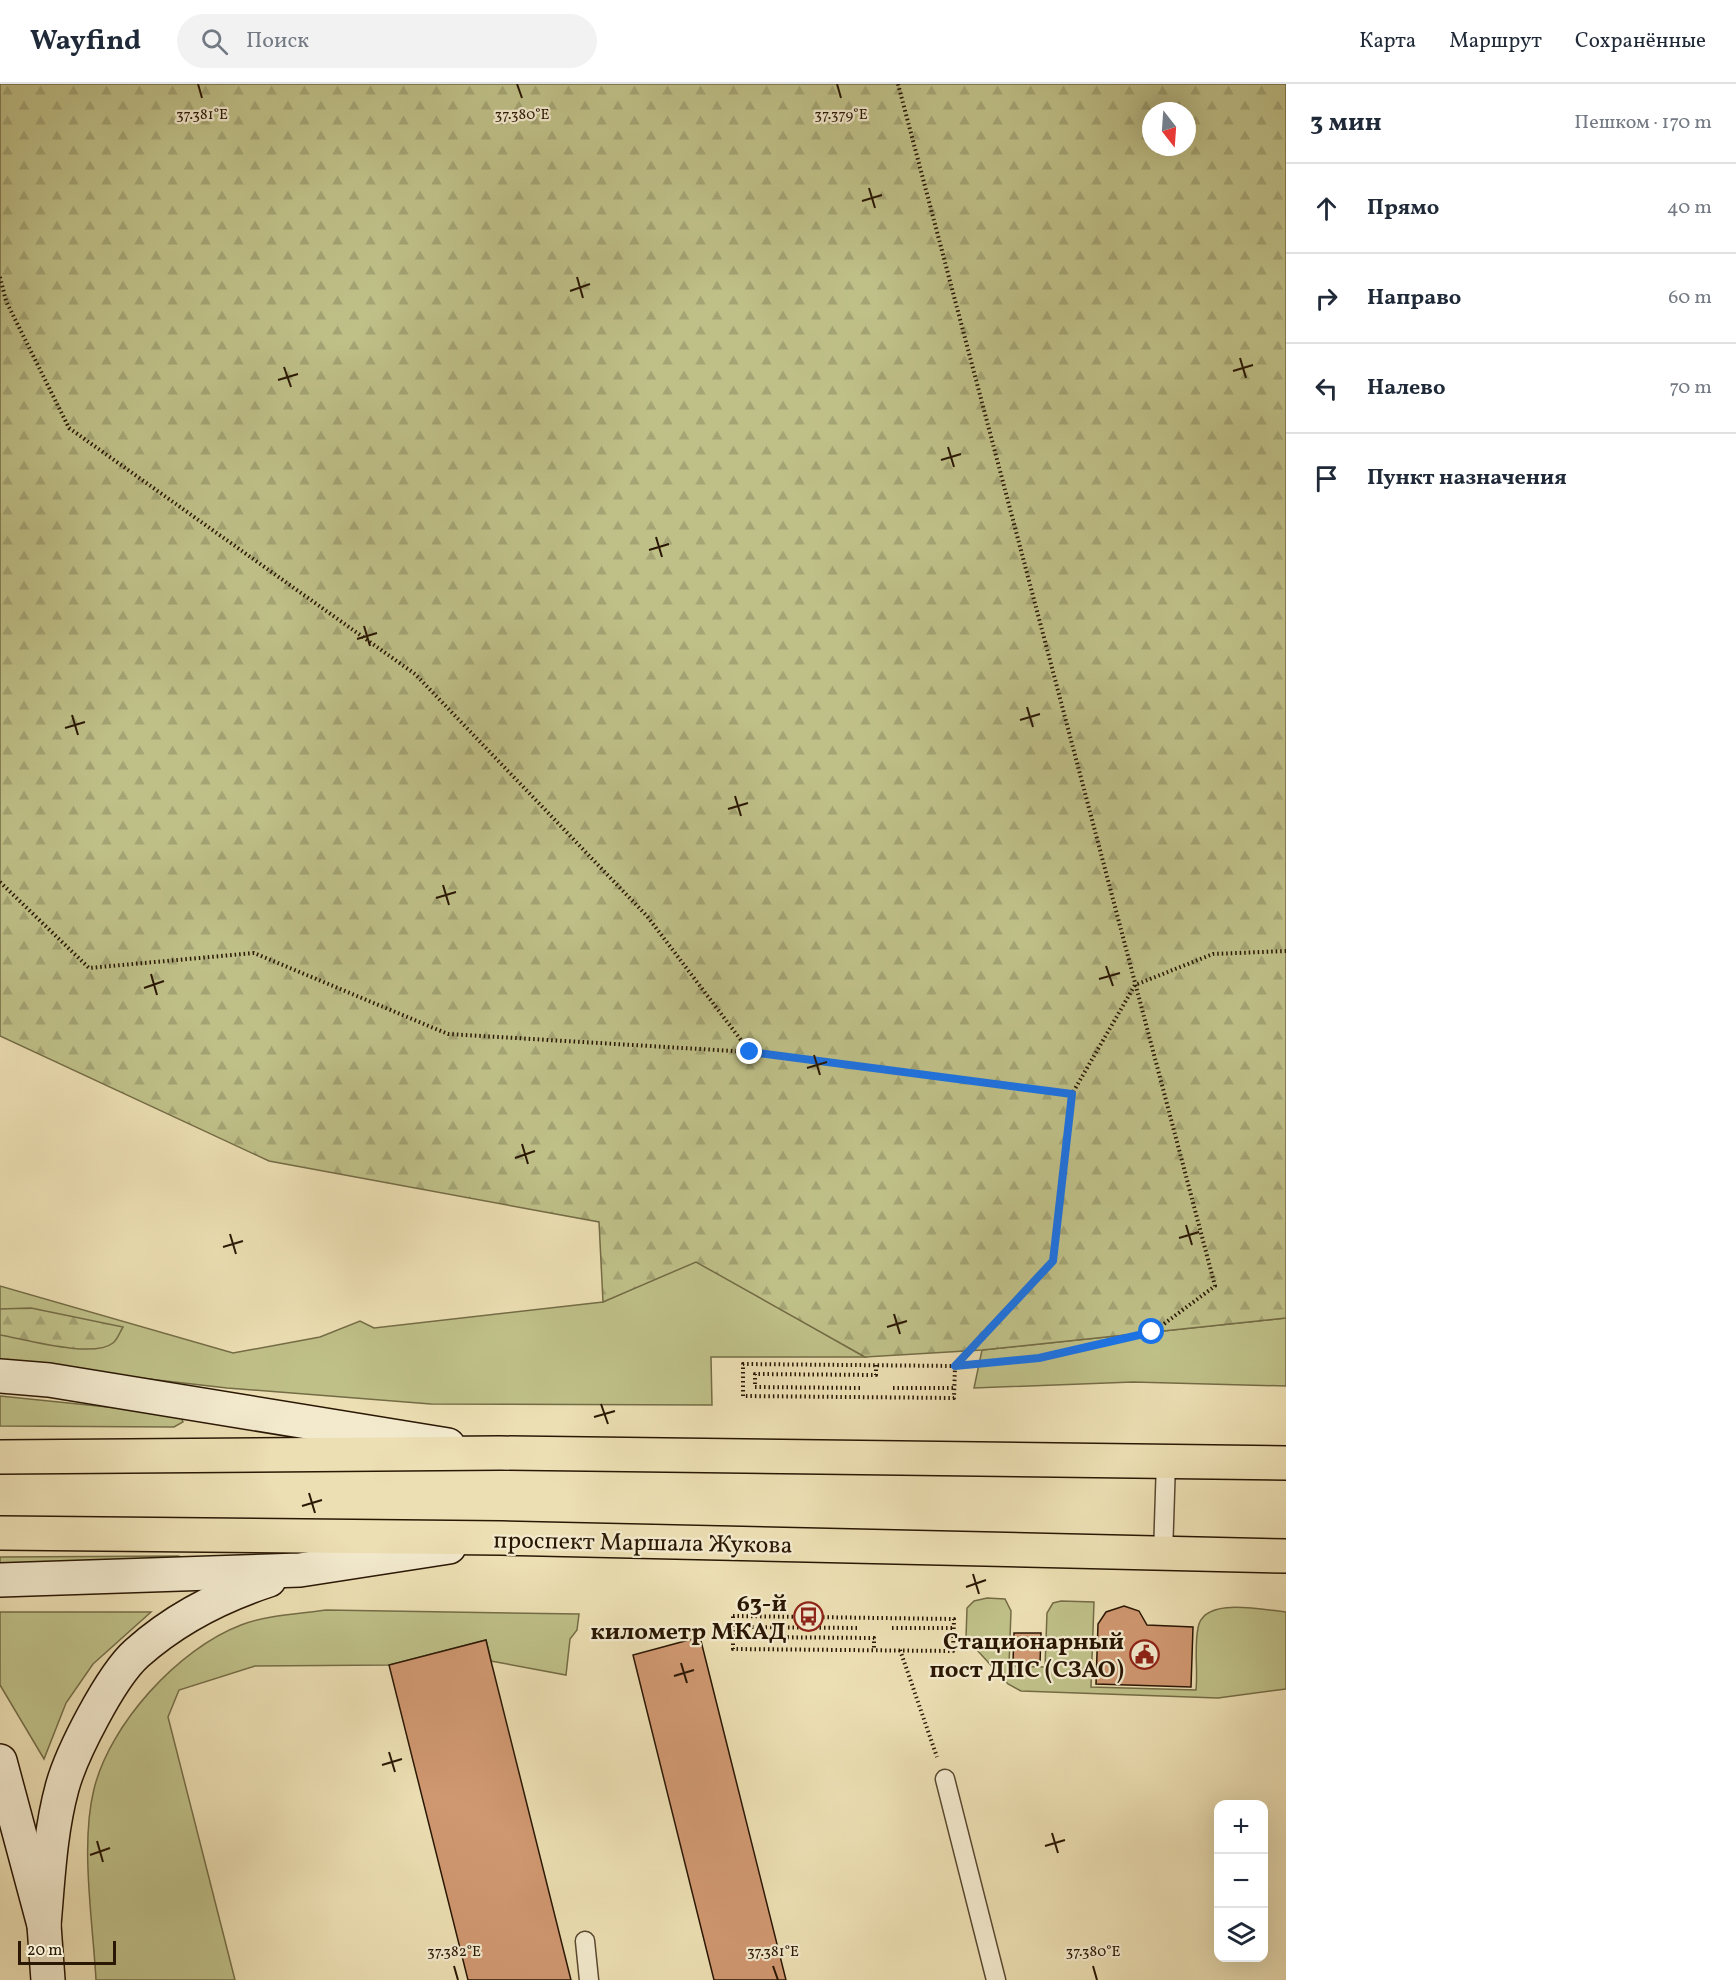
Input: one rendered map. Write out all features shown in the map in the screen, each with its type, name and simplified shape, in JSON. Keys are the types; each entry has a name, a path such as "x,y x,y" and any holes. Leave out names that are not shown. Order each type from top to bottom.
{"main road":[{"path":"0,1376 49,1380 500,1453"},
{"path":"0,1457 500,1453 1286,1463"},
{"name":"проспект Маршала Жукова","path":"0,1533 501,1538 1286,1556"},
{"path":"0,1580 300,1570 501,1538"},
{"path":"48,1980 44,1925 51,1850 62,1788 80,1740 105,1696 135,1654 187,1615 242,1589 300,1570"},
{"path":"0,1761 44,1925"}],"lane":[{"path":"1163,1554 1166,1462"},
{"path":"945,1779 996,1980"},
{"path":"585,1941 589,1980"}],"path":[{"path":"898,84 1135,985 1215,1286 1152,1332 1039,1358 955,1366 743,1364 743,1396 954,1398 955,1366 1053,1261 1072,1094 1135,985 1213,954 1286,951"},
{"path":"0,277 6,301 69,428 415,675 647,916 750,1052"},
{"path":"0,882 89,968 254,953 448,1034 750,1052 1072,1094"},
{"path":"860,1388 755,1387 755,1374 876,1375 876,1365"},
{"path":"893,1388 955,1388"},
{"path":"733,1616 954,1619 953,1651 874,1650 733,1649 733,1616"},
{"path":"857,1628 744,1627 744,1637 874,1638 874,1650"},
{"path":"892,1628 954,1628"},
{"path":"900,1650 945,1779"}],"green space":[{"path":"0,84 1286,84 1286,1318 982,1350 865,1357 696,1262 603,1302 599,1222 269,1161 0,1036"},
{"path":"696,1261 865,1357 711,1357 712,1405 431,1404 227,1388 0,1362 0,1286 233,1353 320,1337 360,1321 374,1328 603,1302"},
{"path":"31,1308 123,1327 113,1343 90,1349 75,1349 0,1335 0,1309"},
{"path":"1286,1318 1286,1386 1133,1382 974,1388 982,1350"},
{"path":"0,1396 176,1414 183,1422 174,1427 0,1426"},
{"path":"178,1556 185,1558 0,1570 0,1557"},
{"path":"987,1598 1005,1599 1011,1611 1009,1666 1045,1667 1047,1613 1053,1603 1061,1601 1094,1602 1091,1687 1196,1690 1197,1636 1202,1618 1222,1608 1235,1607 1286,1612 1286,1689 1218,1698 1021,1691 1008,1684 966,1638 967,1608 974,1601"},
{"path":"326,1610 579,1614 577,1630 570,1639 566,1675 491,1661 486,1640 389,1665 255,1666 179,1690 168,1717 235,1980 96,1980 88,1834 94,1789 102,1764 115,1739 131,1715 171,1670 217,1636 261,1619"},
{"path":"0,1612 151,1612 93,1664 66,1703 44,1759 0,1685"}],"building":[{"name":"Стационарный пост ДПС (СЗАО)","path":"1124,1606 1139,1611 1147,1625 1193,1627 1191,1687 1096,1684 1098,1624 1106,1612"},
{"path":"1014,1633 1041,1633 1040,1663 1013,1662"},
{"path":"700,1637 786,1980 714,1980 633,1655"},
{"path":"486,1640 571,1980 468,1980 389,1665"}],"place":[{"name":"63-й километр МКАД","path":"808,1617"},
{"name":"Стационарный пост ДПС (СЗАО)","path":"1145,1655"}],"route":[{"path":"750,1052 1072,1094 1053,1261 955,1366 1039,1358 1152,1332"}]}
